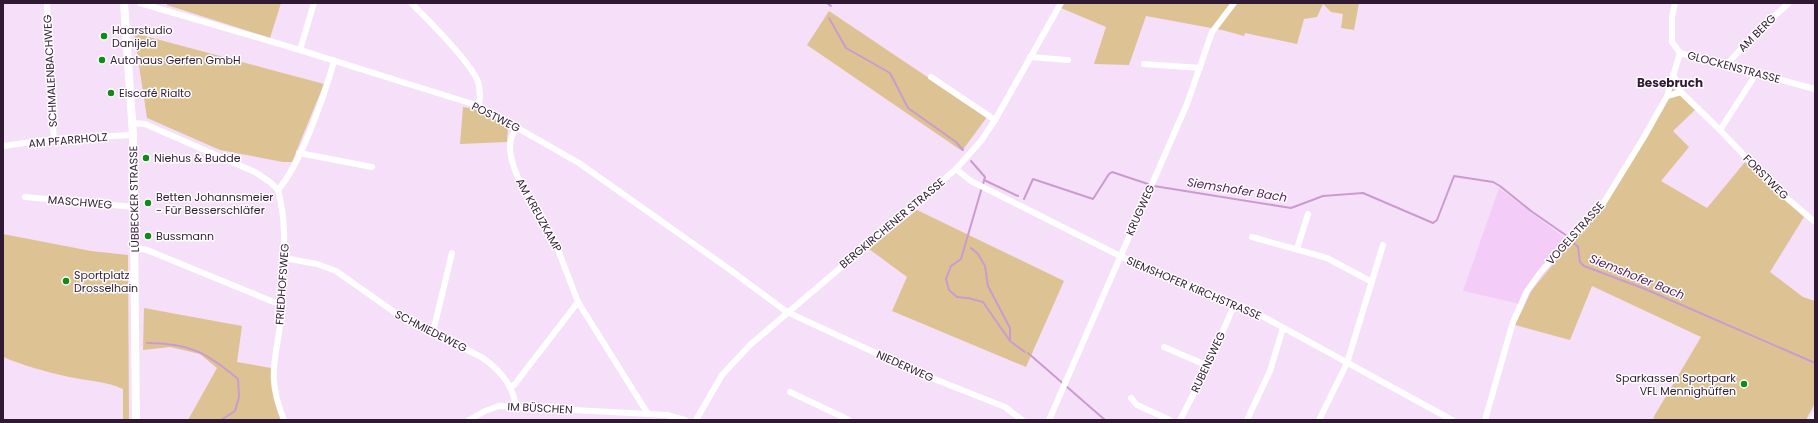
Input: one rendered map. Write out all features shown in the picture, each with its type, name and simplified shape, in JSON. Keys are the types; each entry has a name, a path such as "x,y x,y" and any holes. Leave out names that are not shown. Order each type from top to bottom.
{"main road":[{"name":"LÜBBECKER STRASSE","path":"124,3 133,135 136,420"}],"street":[{"name":"SCHMALENBACHWEG","path":"47,3 51,107 54,139"},
{"name":"POSTWEG","path":"140,3 300,50 334,62 479,106 578,163 729,269 787,312"},
{"path":"300,50 314,3"},
{"path":"411,3 464,62 477,81 481,96 479,106"},
{"name":"BERGKIRCHENER STRASSE","path":"696,420 713,389 731,365 750,345 956,169 981,141 995,120 1061,3"},
{"name":"KRUGWEG","path":"1049,420 1187,104 1212,32 1234,3"},
{"name":"GLOCKENSTRASSE","path":"1675,3 1672,17 1672,42 1680,53 1815,90"},
{"name":"AM BERG","path":"1726,65 1760,29 1790,3"},
{"name":"VOGELSTRASSE","path":"1485,420 1513,322 1527,291 1540,273 1569,240 1601,207 1644,137 1666,96 1680,53"},
{"path":"1030,57 1068,60"},
{"path":"132,123 145,124 161,130 255,172 270,182 278,190 283,184 299,153 326,88 334,62"},
{"path":"1144,64 1200,68"},
{"name":"FORSTWEG","path":"1673,74 1682,92 1776,189 1815,222"},
{"path":"1720,130 1756,74"},
{"path":"931,77 995,120"},
{"path":"1666,96 1682,92"},
{"name":"AM KREUZKAMP","path":"517,128 511,134 510,146 514,169 532,206 557,247 578,302 648,414"},
{"name":"AM PFARRHOLZ","path":"3,146 54,139 133,135"},
{"path":"299,153 372,167"},
{"name":"SIEMSHOFER KIRCHSTRASSE","path":"956,169 971,181 1120,256 1169,279 1235,303 1452,420"},
{"name":"FRIEDHOFSWEG","path":"278,190 285,231 281,317 273,373 278,405 284,420"},
{"name":"MASCHWEG","path":"25,197 134,207"},
{"path":"1297,249 1308,214"},
{"path":"1252,237 1327,258 1372,282"},
{"path":"1319,420 1348,363 1383,245"},
{"path":"135,248 147,250 281,305"},
{"path":"433,332 452,253"},
{"name":"SCHMIEDEWEG","path":"284,258 317,264 336,271 397,314 483,358 495,367 511,387 516,406"},
{"path":"511,387 515,384 578,302"},
{"name":"RUBENSWEG","path":"1180,420 1208,366 1235,303"},
{"name":"NIEDERWEG","path":"787,312 918,372 1005,407 1022,420"},
{"path":"1247,420 1270,370 1283,328"},
{"path":"1164,347 1208,366"},
{"path":"790,392 848,420"},
{"path":"1130,398 1137,405 1170,420"},
{"name":"IM BÜSCHEN","path":"469,420 485,411 499,406 516,406 667,415 685,420"},
{"path":"1812,420 1815,414"}],"shaded area":[{"path":"167,3 281,3 270,38 167,5"},
{"path":"1064,3 1359,3 1354,30 1341,28 1343,14 1331,12 1323,4 1317,17 1304,19 1297,44 1245,33 1244,36 1222,30 1146,16 1129,65 1094,64 1106,27 1061,8"},
{"path":"829,11 987,117 962,151 807,45"},
{"path":"134,33 324,84 292,162 283,162 220,150 147,118"},
{"path":"1669,85 1695,110 1673,131 1689,147 1661,181 1707,208 1745,162 1804,217 1770,272 1803,297 1815,301 1815,403 1806,420 1657,420 1653,418 1701,337 1592,286 1570,340 1515,325 1532,290 1599,206 1643,137"},
{"path":"463,107 475,109 508,126 507,142 460,144"},
{"path":"1499,188 1571,243 1532,290 1525,305 1463,291"},
{"path":"917,210 1064,281 1026,367 892,311 907,277 869,249"},
{"name":"Sportplatz Drosselhain","path":"3,234 91,251 128,255 129,420 123,420 123,389 103,383 44,371 3,357"},
{"path":"144,308 242,326 237,362 271,368 272,386 285,420 188,420 217,368 200,354 170,347 143,350"}],"waterway":[{"path":"827,3 831,6"},
{"path":"829,18 846,48 890,73 908,108 956,142 963,150"},
{"path":"971,161 985,177 961,259 951,266 946,279 949,290 957,297 983,302 1010,341 1025,352"},
{"name":"Siemshofer Bach","path":"1024,199 1033,179 1093,199 1109,174 1112,172 1154,186 1291,208 1323,196 1363,193 1433,223 1437,220 1454,176 1493,182 1567,236 1578,247 1580,262 1584,266 1645,289 1815,363"},
{"name":"Siemshofer Bach","path":"984,180 1018,196"},
{"path":"971,248 978,254 985,266 988,286 1010,328 1010,340"},
{"path":"147,343 162,343 186,347 216,362 238,379 239,397 235,411 221,420"},
{"path":"1028,353 1105,420"}],"place":[{"name":"Haarstudio Danijela","path":"104,36"},
{"name":"Autohaus Gerfen GmbH","path":"102,60"},
{"name":"Eiscafé Rialto","path":"111,93"},
{"name":"Niehus & Budde","path":"146,158"},
{"name":"Betten Johannsmeier - Für Besserschläfer","path":"148,203"},
{"name":"Bussmann","path":"148,236"},
{"name":"Sportplatz Drosselhain","path":"66,281"},
{"name":"Sparkassen Sportpark VFL Mennighüffen","path":"1744,384"}],"district":[{"name":"Besebruch","path":"1670,83"}]}
